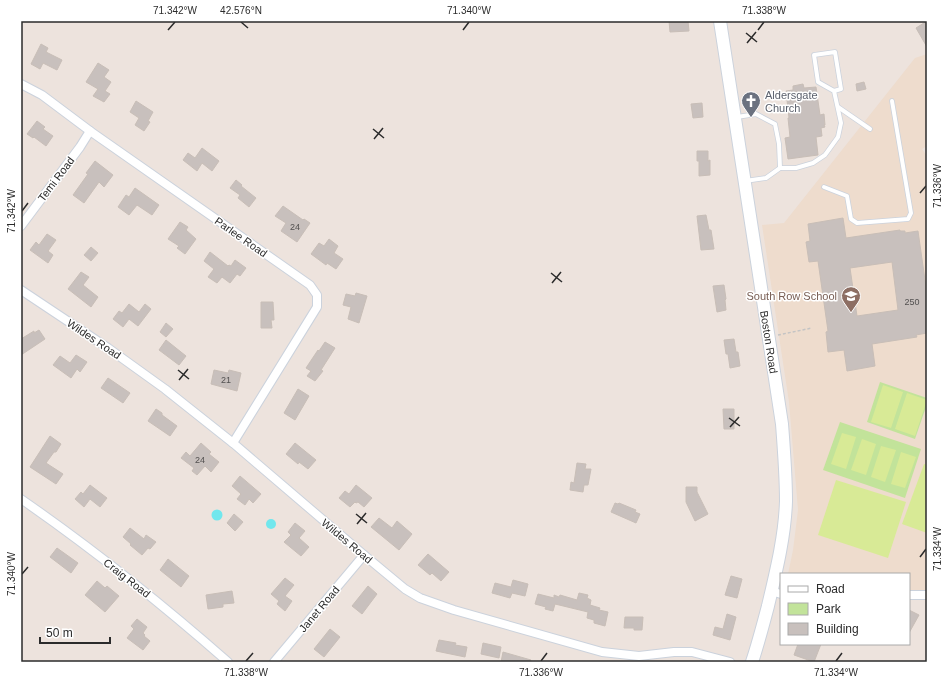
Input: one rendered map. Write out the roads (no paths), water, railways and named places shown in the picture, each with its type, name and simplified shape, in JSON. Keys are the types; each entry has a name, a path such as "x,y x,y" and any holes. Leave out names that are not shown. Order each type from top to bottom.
{"main road":[{"name":"Boston Road","path":"720,21 736,117 782,424 785,465 786,501 776,592 752,662"}],"street":[{"name":"Parlee Road","path":"21,84 42,96 310,286 317,295 317,307 233,444"},
{"name":"Temi Road","path":"21,226 80,147 90,131"},
{"name":"Wildes Road","path":"21,290 108,348 165,389 233,444 364,556 420,598 454,610 602,652 639,656 674,652 692,652 730,662"},
{"name":"Craig Road","path":"21,499 118,570 198,635 228,662"},
{"name":"Janet Road","path":"274,662 364,556"},
{"path":"910,595 927,596"}],"lane":[{"path":"745,181 766,178 780,168 796,168 813,163 825,156 838,137 841,123 834,91 818,82 814,55 835,52 841,89 834,91"},
{"path":"824,187 847,196 851,219 857,223 908,219 911,213 892,102"},
{"path":"838,107 870,129"},
{"path":"736,117 756,114 775,124 779,144 780,168"}],"water":[{"path":"215,510 219,510 221,511 221,519 215,520 212,517 212,513"},
{"path":"269,519 273,519 275,520 275,528 269,529 266,526 266,522"}],"place":[{"name":"Aldersgate Church","path":"751,118"},
{"name":"South Row School","path":"851,313"}]}
